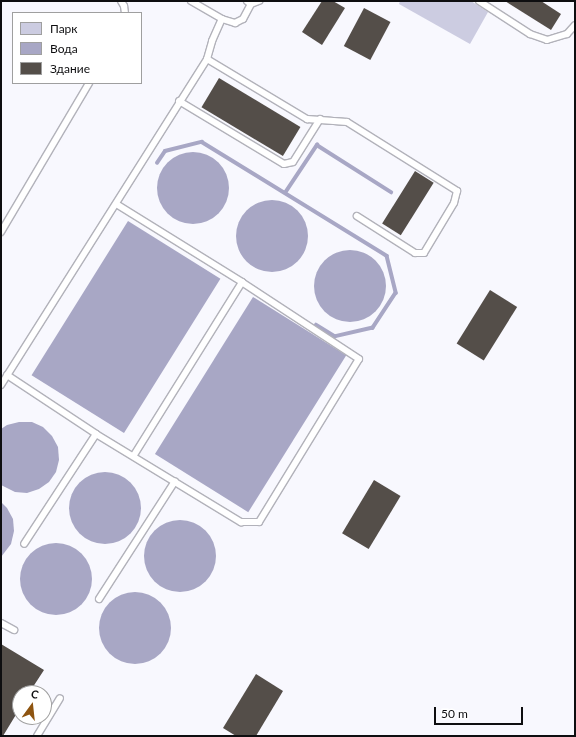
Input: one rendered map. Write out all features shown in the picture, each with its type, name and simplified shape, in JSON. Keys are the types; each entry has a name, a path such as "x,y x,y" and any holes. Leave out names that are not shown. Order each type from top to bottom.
{"lane":[{"path":"121,1 125,12"},
{"path":"191,1 222,19 235,23 243,19 249,2 259,1"},
{"path":"479,1 530,34 547,40 567,34 575,25"},
{"path":"1,385 116,204 179,100 207,58 212,41 222,19"},
{"path":"207,58 307,118 347,122 457,191 454,203 424,253 415,253 357,216"},
{"path":"1,232 88,84"},
{"path":"179,100 284,164 293,162 320,120"},
{"path":"7,375 96,434 241,522 259,522 359,359 242,282 116,204"},
{"path":"134,456 242,282"},
{"path":"24,544 96,434"},
{"path":"99,599 175,481"},
{"path":"1,623 14,630"},
{"path":"37,736 60,698"}],"green space":[{"path":"400,1 471,1 488,12 470,44 399,4"}],"water":[{"path":"193,152 213,158 223,168 229,188 223,208 213,218 193,224 173,218 163,208 157,188 163,168 173,158"},
{"path":"272,200 292,206 302,216 308,236 302,256 292,266 272,272 252,266 242,256 236,236 242,216 252,206"},
{"path":"128,221 220,279 124,433 32,375"},
{"path":"350,250 370,256 380,266 386,286 380,306 370,316 350,322 330,316 320,306 314,286 320,266 330,256"},
{"path":"253,297 346,355 248,512 155,454"},
{"path":"19,422 32,422 43,427 52,436 58,447 59,460 56,472 49,482 39,489 27,493 15,492 1,485 1,429 7,425"},
{"path":"105,472 125,478 135,488 141,508 135,528 125,538 105,544 85,538 75,528 69,508 75,488 85,478"},
{"path":"1,502 7,508 13,519 14,531 11,544 1,557"},
{"path":"180,520 200,526 210,536 216,556 210,576 200,586 180,592 160,586 150,576 144,556 150,536 160,526"},
{"path":"56,543 76,549 86,559 92,579 86,599 76,609 56,615 36,609 26,599 20,579 26,559 36,549"},
{"path":"135,592 155,598 165,608 171,628 165,648 155,658 135,664 115,658 105,648 99,628 105,608 115,598"}],"building":[{"path":"322,1 333,1 345,8 322,45 302,32"},
{"path":"505,1 541,1 561,14 551,30"},
{"path":"364,8 390,22 370,60 344,46"},
{"path":"219,78 300,127 283,156 201,107"},
{"path":"415,171 434,183 401,235 382,224"},
{"path":"490,290 517,307 484,360 457,343"},
{"path":"374,480 401,496 369,549 342,533"},
{"path":"1,644 44,670 34,685 12,685 12,721 3,736 1,736"},
{"path":"256,674 283,691 256,736 236,736 223,728"}],"waterway":[{"path":"157,163 165,151 202,142 387,256 396,293 373,328 335,337 316,325"},
{"path":"285,193 317,145 391,192"}]}
